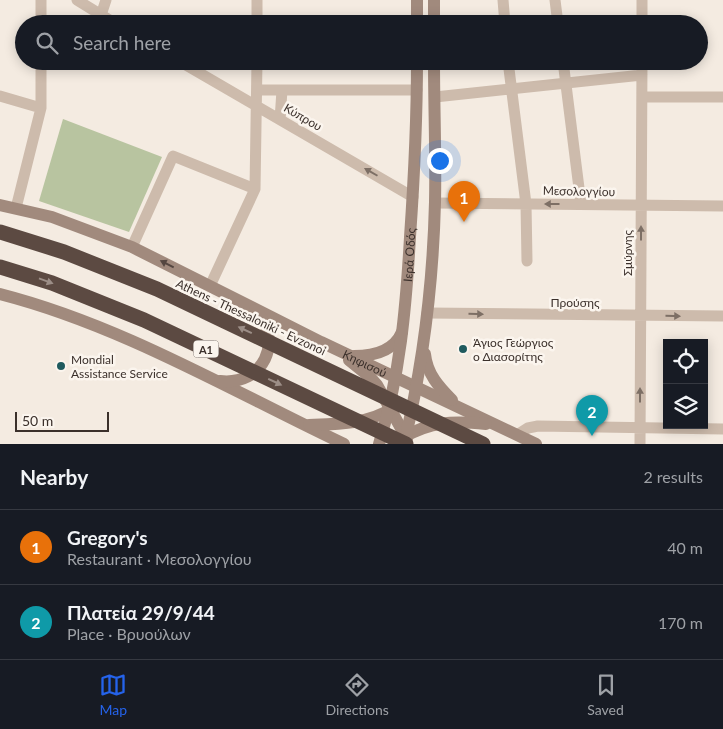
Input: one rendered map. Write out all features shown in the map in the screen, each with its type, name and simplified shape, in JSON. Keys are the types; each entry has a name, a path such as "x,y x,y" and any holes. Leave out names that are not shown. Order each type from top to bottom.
{"highway":[{"name":"Athens - Thessaloniki - Evzonoi","path":"0,232 64,252 157,289 482,444"},
{"name":"Α1","path":"0,267 52,283 144,320 406,442"}],"main road":[{"path":"417,0 417,15"},
{"path":"434,0 434,15"},
{"name":"Ιερά Οδός","path":"379,444 390,410 405,327 413,197 417,70"},
{"name":"Ιερά Οδός","path":"406,442 424,345 427,313 435,203 434,70"},
{"name":"Κηφισού","path":"0,204 52,217 132,247 333,348 417,386 536,444"},
{"path":"0,294 58,311 208,378 340,443"},
{"path":"208,378 228,382 242,379 258,371 265,359 269,346 266,327 256,310 244,302"},
{"path":"352,356 385,351 400,338 405,327"},
{"path":"424,345 430,373 440,389 462,408"},
{"path":"333,348 370,377 390,410 406,442"},
{"path":"306,425 355,422 390,410 406,400 417,386"},
{"path":"393,444 406,442 441,422 496,425"}],"street":[{"path":"41,0 41,15"},
{"path":"77,0 101,15 106,0"},
{"path":"257,0 257,15"},
{"path":"503,0 504,15"},
{"path":"555,0 557,15"},
{"path":"642,0 642,15"},
{"path":"16,208 40,108 40,70"},
{"name":"Κύπρου","path":"194,70 413,197"},
{"path":"210,286 255,189 257,70"},
{"path":"509,70 526,204 527,261"},
{"path":"564,70 581,204"},
{"name":"Σμύρνης","path":"640,444 642,70"},
{"path":"435,96 642,75"},
{"path":"257,90 417,90"},
{"path":"280,120 282,90"},
{"path":"0,96 40,108"},
{"path":"642,97 723,97"},
{"path":"132,247 173,156 255,189"},
{"name":"Μεσολογγίου","path":"435,203 723,206"},
{"name":"Προύσης","path":"427,313 723,316"},
{"path":"517,435 528,428 538,426 723,429"}],"green space":[{"path":"63,119 162,157 129,232 39,201"}],"place":[{"name":"Gregory's","path":"464,222"},
{"name":"Άγιος Γεώργιος ο Διασορίτης","path":"463,349"},
{"name":"Mondial Assistance Service","path":"61,366"},
{"name":"Πλατεία 29/9/44","path":"592,436"}]}
